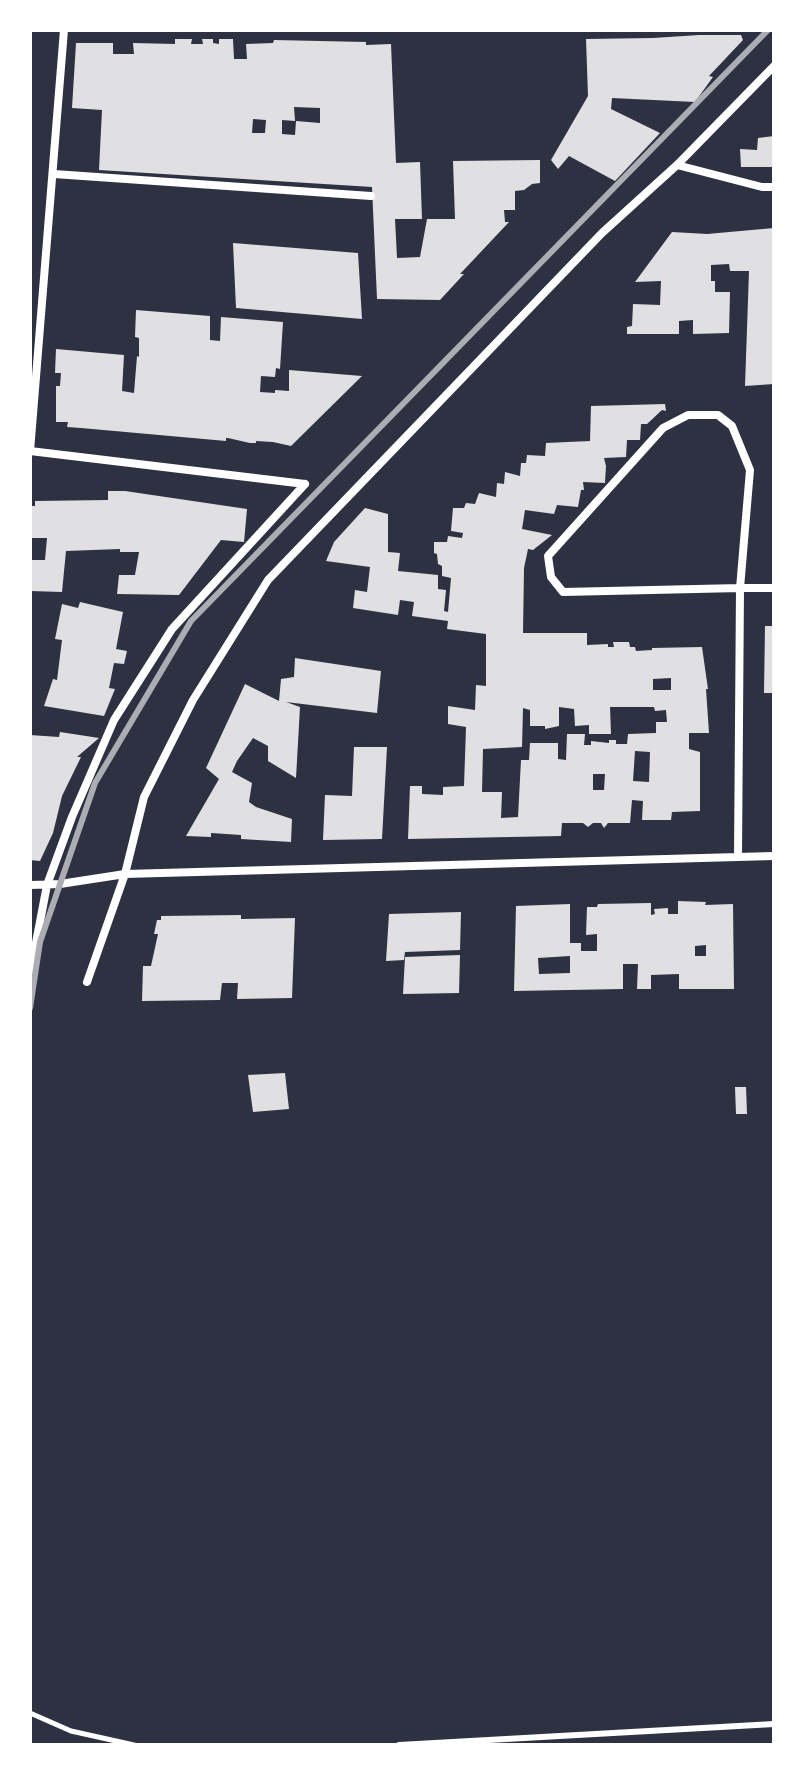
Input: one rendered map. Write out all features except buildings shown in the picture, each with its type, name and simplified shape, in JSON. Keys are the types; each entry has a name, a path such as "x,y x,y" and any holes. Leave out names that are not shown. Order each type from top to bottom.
{"street":[{"path":"30,974 47,885 72,817 114,720 172,629 305,484 30,451 64,30"},
{"path":"87,982 125,874 144,797 193,700 268,580 602,233 677,165 774,66"},
{"path":"677,165 762,187 774,187"},
{"path":"54,174 371,196"},
{"path":"738,857 740,588 750,470 732,426 718,415 688,415 663,428 548,556 551,577 563,592 740,588 774,588"},
{"path":"30,885 125,874 774,856"}],"lane":[{"path":"399,1745 774,1724"}],"path":[{"path":"30,1713 71,1731 134,1745"}],"railway":[{"path":"30,1008 40,942 95,783 191,621 768,30"}]}
